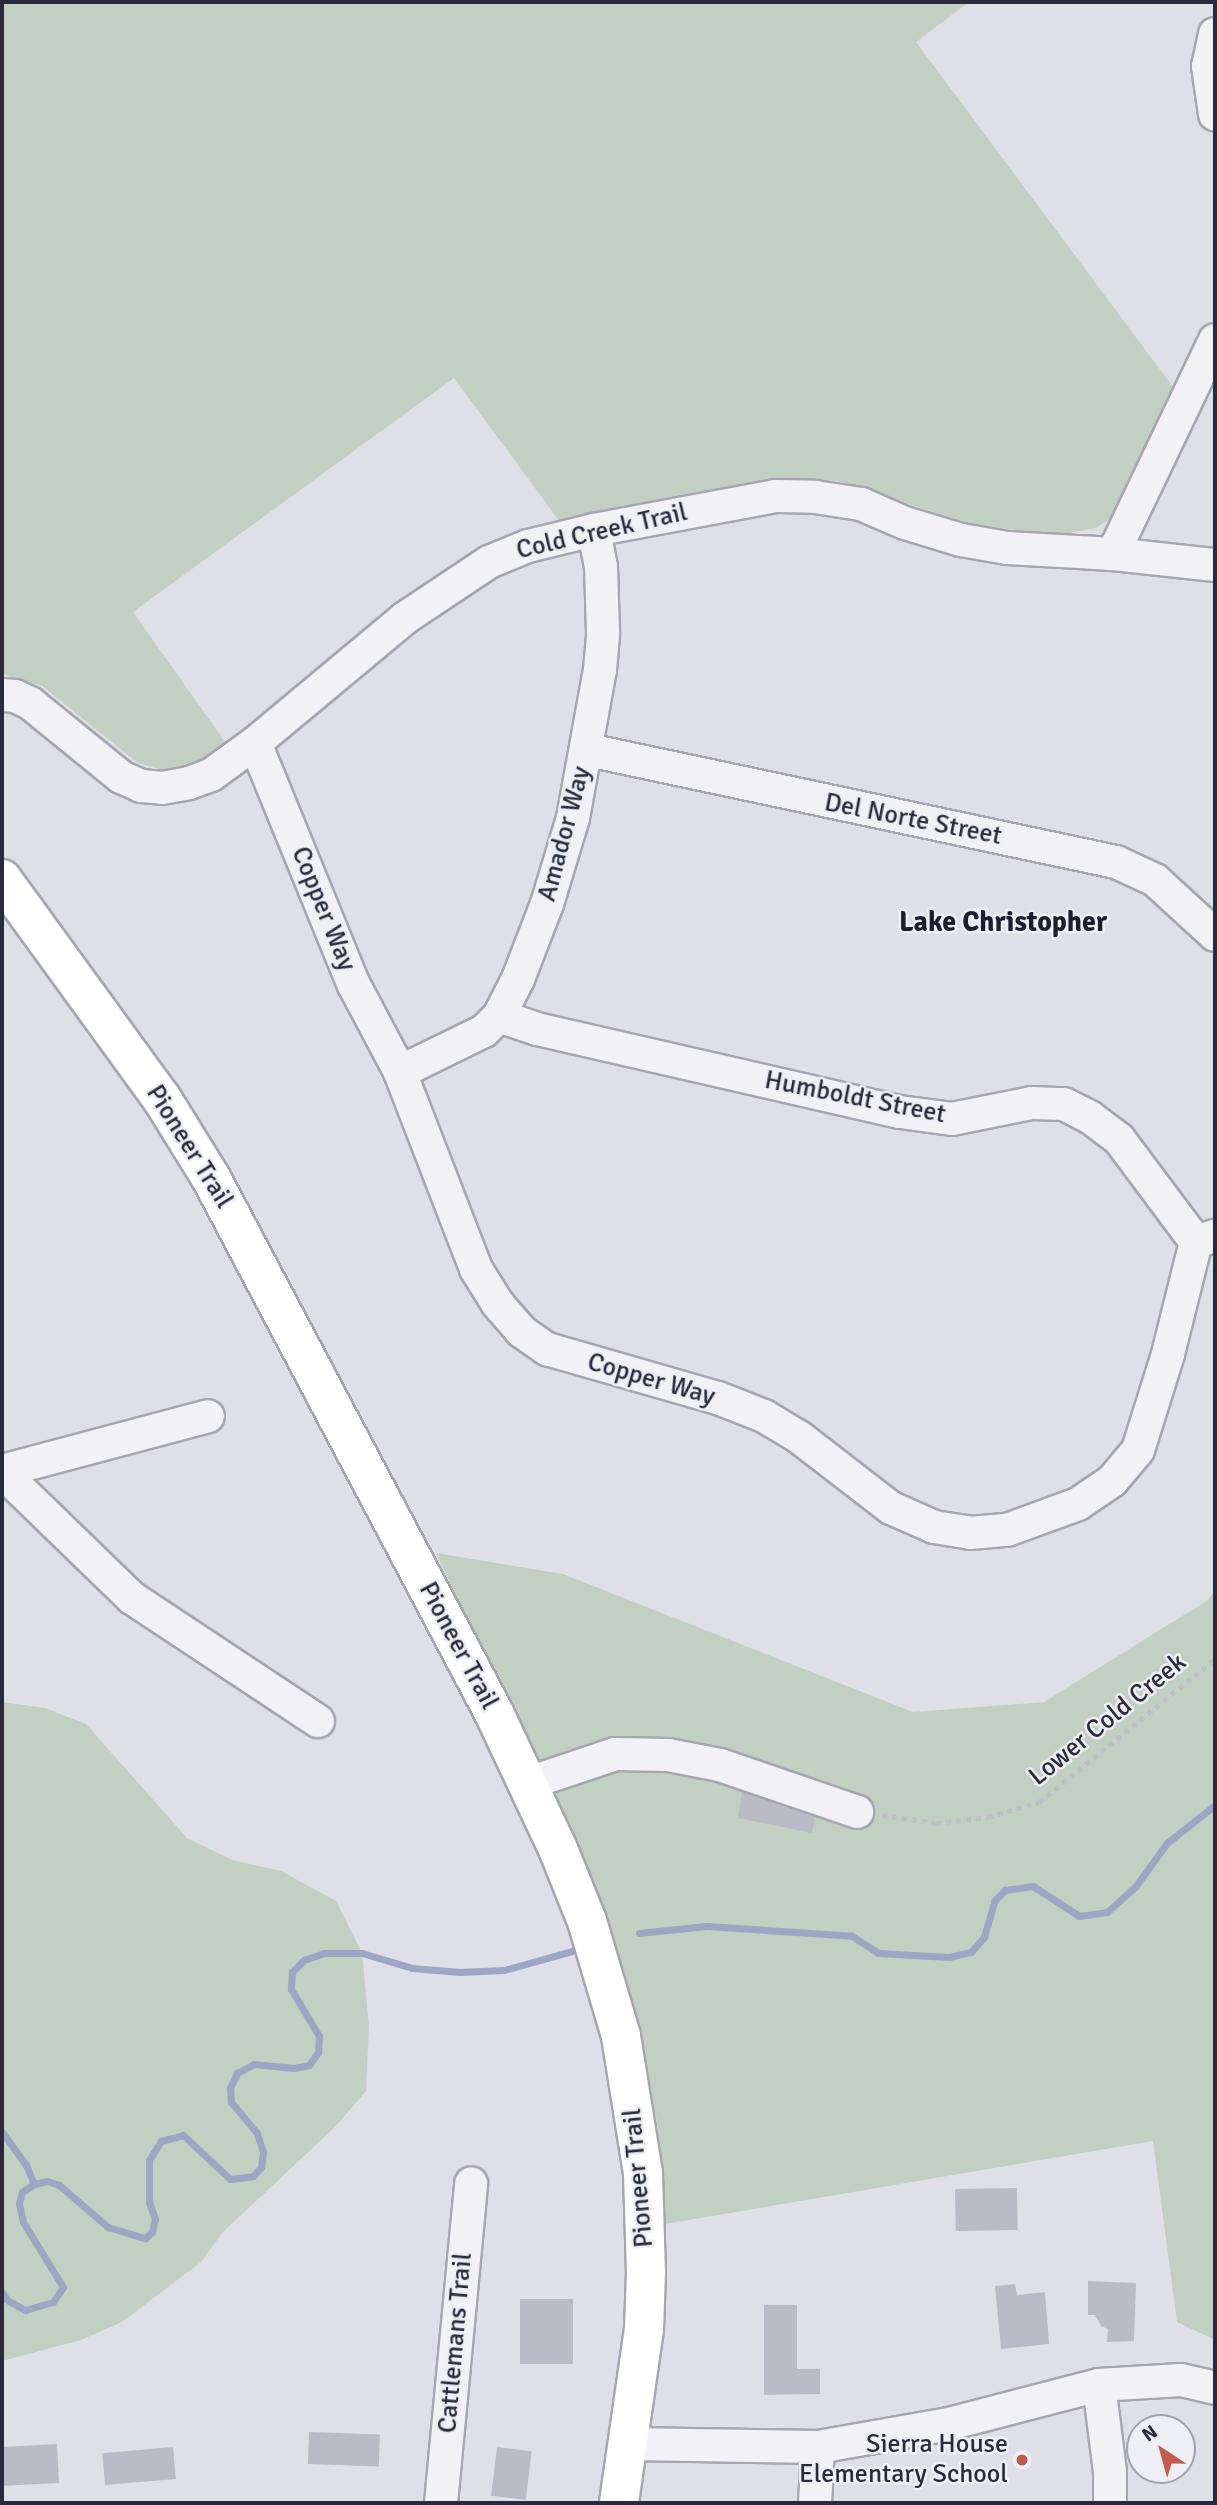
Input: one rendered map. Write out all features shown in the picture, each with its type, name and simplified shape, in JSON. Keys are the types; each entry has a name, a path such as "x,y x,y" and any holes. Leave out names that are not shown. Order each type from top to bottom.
{"main road":[{"name":"Pioneer Trail","path":"2,879 154,1088 211,1178 529,1783 587,1921 609,1991 632,2095 643,2173 646,2272 644,2329 619,2503"}],"street":[{"path":"1215,34 1208,66 1215,114"},
{"path":"1113,554 1215,340"},
{"name":"Cold Creek Trail","path":"2,695 15,696 30,704 121,777 142,786 162,788 200,779 255,743 405,618 458,579 489,562 528,546 594,530 776,496 815,497 861,504 905,523 961,540 1053,552 1113,554 1215,565"},
{"name":"Amador Way","path":"400,1072 484,1031 499,1016 518,979 547,904 573,818 588,750 603,634 601,567 594,530"},
{"name":"Copper Way","path":"255,743 354,985 379,1026 400,1072 476,1269 497,1303 521,1331 547,1349 718,1398 764,1416 799,1437 891,1508 934,1527 970,1533 1007,1530 1078,1504 1112,1481 1138,1450 1206,1239"},
{"name":"Del Norte Street","path":"588,750 1115,862 1155,880 1215,935"},
{"name":"Humboldt Street","path":"499,1016 537,1029 900,1112 952,1119 1032,1102 1064,1104 1091,1118 1119,1139 1206,1239"},
{"path":"2,1472 208,1416"},
{"path":"2,1472 132,1598 318,1721"},
{"path":"529,1783 615,1754 668,1755 720,1765 857,1812"},
{"name":"Cattlemans Trail","path":"441,2503 471,2183"},
{"path":"629,2444 818,2447 949,2424 1099,2385 1181,2380 1215,2388"},
{"path":"1099,2385 1110,2472 1110,2503"},
{"path":"815,2503 818,2447"}],"path":[{"name":"Lower Cold Creek","path":"857,1812 936,1823 988,1817 1039,1801 1215,1659"}],"green space":[{"path":"2,2 969,2 916,42 1176,391 1126,498 1111,518 1096,528 1057,535 975,525 838,481 776,478 560,522 454,378 133,612 228,746 194,765 165,771 138,763 42,686 2,674"},
{"path":"436,1553 563,1574 913,1712 1044,1702 1208,1600 1215,1590 1215,2340 1177,2322 1153,2141 665,2224 657,2122 626,1978 576,1846"},
{"path":"2,1702 45,1708 86,1724 187,1838 232,1860 281,1871 336,1901 362,1953 369,2026 366,2091 335,2127 223,2232 201,2262 122,2322 81,2340 2,2361"}],"building":[{"path":"742,1792 815,1817 812,1833 738,1818"},
{"path":"1017,2188 1018,2230 956,2231 955,2189"},
{"path":"1088,2281 1136,2283 1134,2341 1107,2342 1108,2329 1101,2326 1095,2315 1088,2315"},
{"path":"1015,2284 1017,2295 1045,2292 1049,2344 1001,2349 995,2286"},
{"path":"520,2299 573,2299 573,2364 520,2364"},
{"path":"764,2305 797,2305 797,2369 820,2369 820,2394 764,2395"},
{"path":"309,2432 380,2434 379,2466 308,2464"},
{"path":"57,2444 59,2483 4,2486 2,2447"},
{"path":"173,2447 176,2479 105,2485 102,2453"},
{"path":"497,2447 532,2451 526,2500 491,2496"}],"waterway":[{"path":"639,1933 707,1926 852,1936 878,1953 949,1957 971,1952 984,1937 994,1901 1005,1890 1033,1886 1079,1916 1107,1912 1135,1887 1167,1843 1215,1805"},
{"path":"2,2292 7,2300 25,2310 53,2302 63,2287 23,2222 19,2203 22,2192 34,2184 47,2181 59,2185 108,2227 145,2238 152,2232 155,2219 149,2202 149,2160 161,2141 183,2135 230,2179 253,2176 261,2167 263,2152 257,2133 231,2102 230,2088 237,2073 254,2064 294,2068 309,2065 318,2052 319,2036 291,1989 292,1972 304,1960 324,1953 362,1953 412,1968 460,1972 504,1970 572,1951"},
{"path":"2,2132 26,2165 34,2184"}],"place":[{"name":"Sierra House Elementary School","path":"1022,2460"}],"district":[{"name":"Lake Christopher","path":"1003,922"}]}
